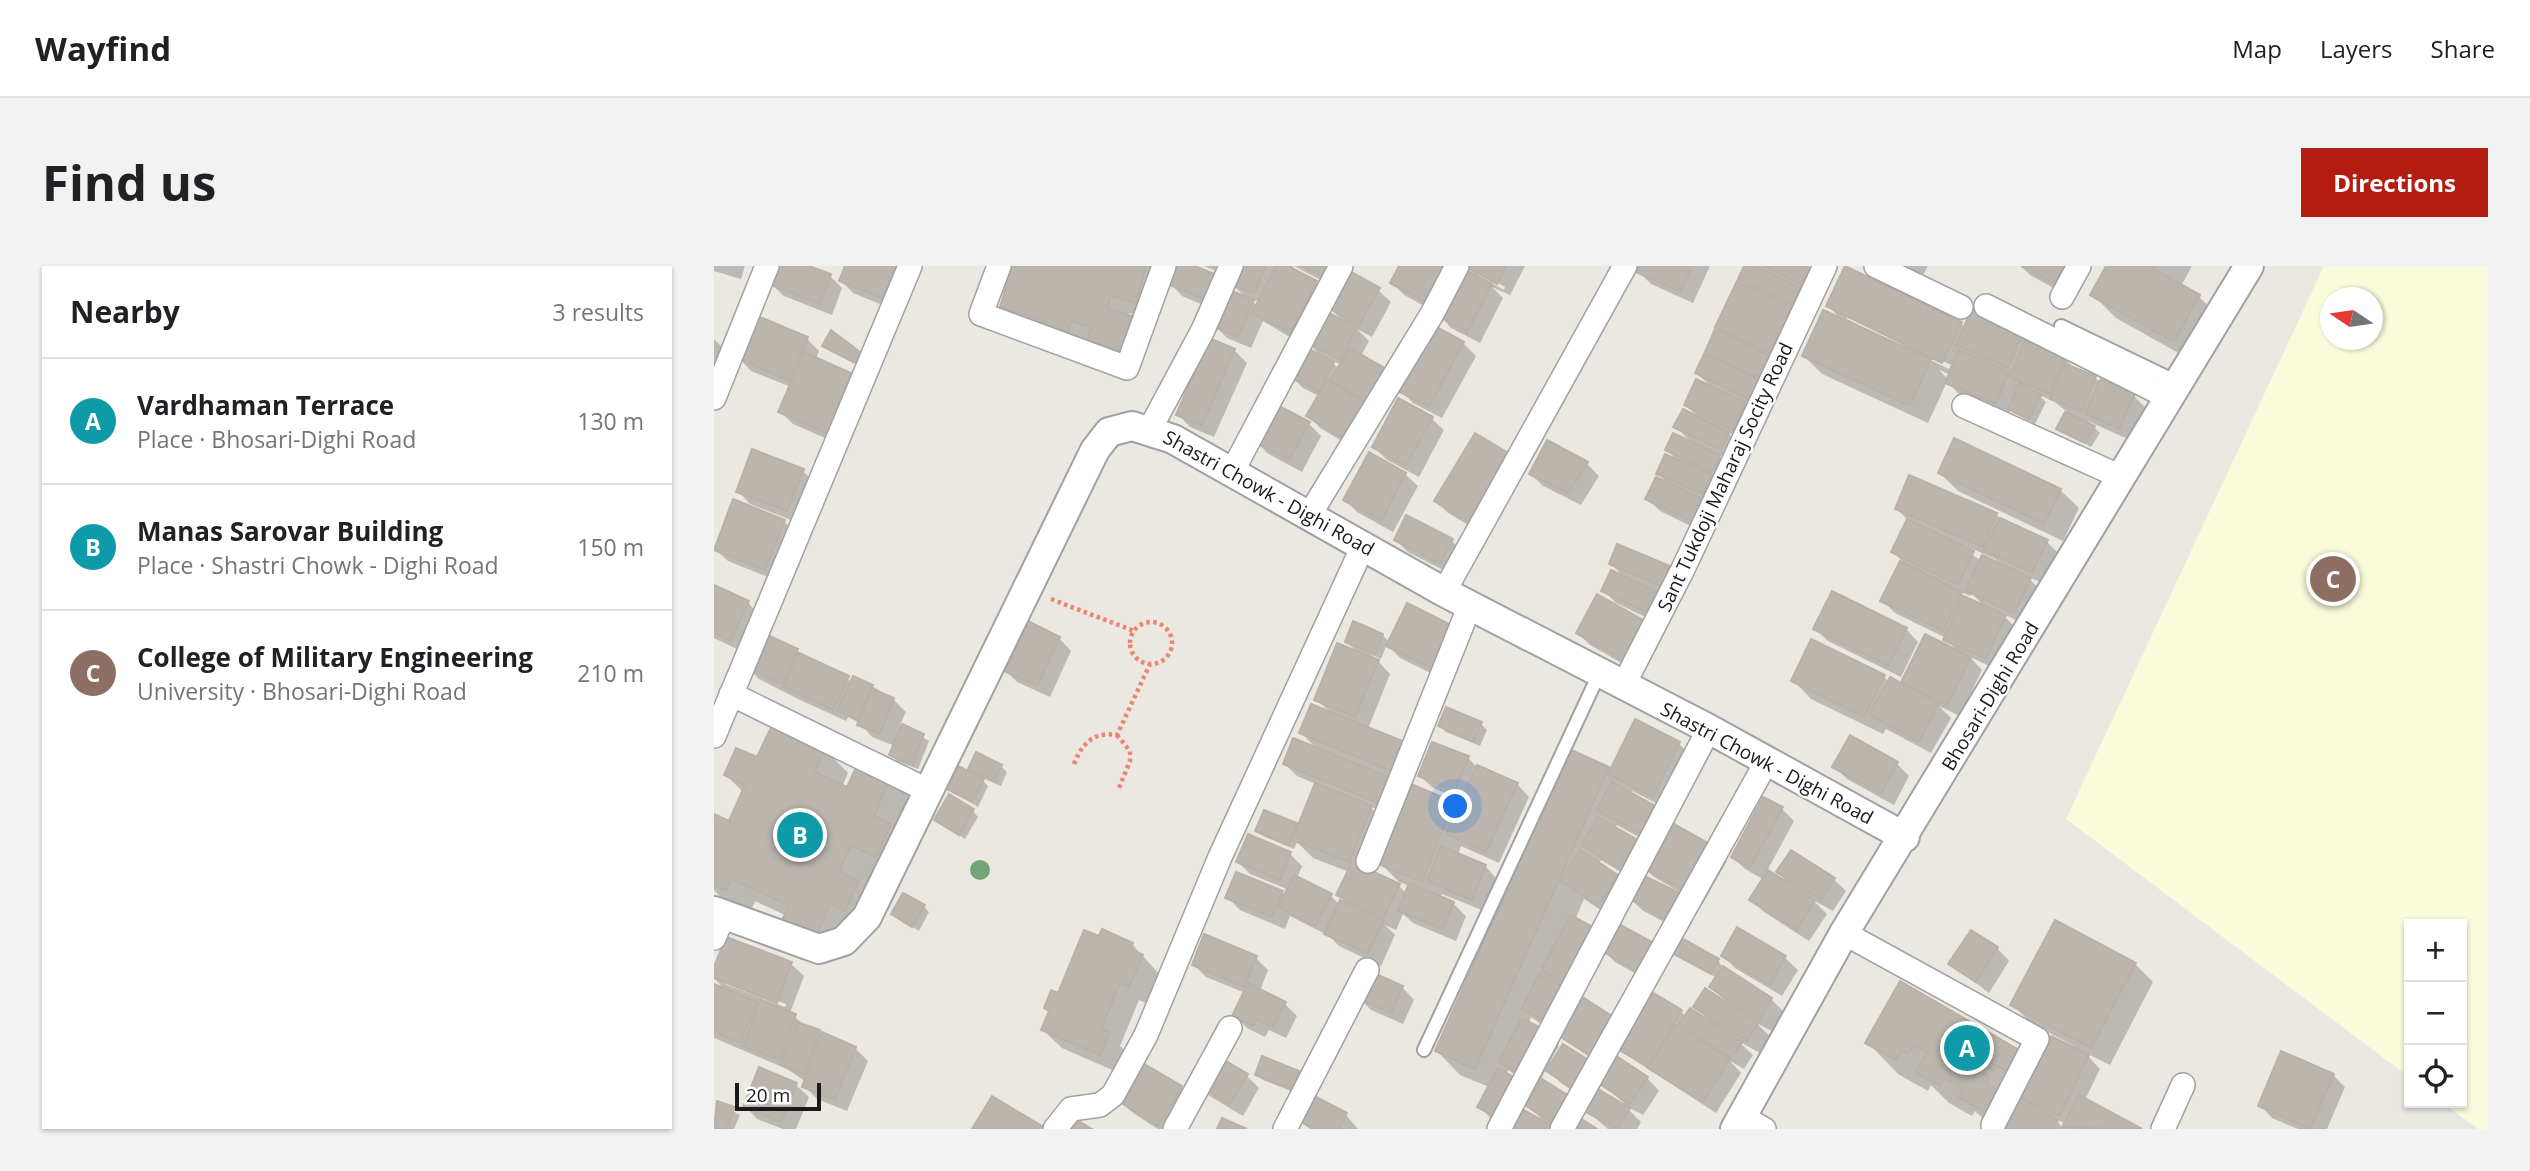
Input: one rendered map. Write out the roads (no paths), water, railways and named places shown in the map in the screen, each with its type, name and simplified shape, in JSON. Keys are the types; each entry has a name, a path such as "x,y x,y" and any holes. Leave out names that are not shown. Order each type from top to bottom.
{"street":[{"path":"714,398 767,266"},
{"path":"714,736 911,266"},
{"path":"999,266 981,314 1126,368 1164,266"},
{"path":"1150,429 1203,330 1231,266"},
{"path":"1233,470 1341,266"},
{"path":"1310,514 1432,314 1457,266"},
{"path":"1444,592 1625,266"},
{"name":"Sant Tukdoji Maharaj Socity Road","path":"1611,680 1683,569 1825,266"},
{"path":"1876,266 1961,307"},
{"path":"2062,297 2079,266"},
{"name":"Bhosari-Dighi Road","path":"1747,1125 1844,933 1905,837 2249,266"},
{"path":"1986,306 2174,390"},
{"path":"1965,406 2122,477"},
{"name":"Shastri Chowk - Dighi Road","path":"717,921 819,949 844,941 867,917 1095,450 1109,432 1132,426 1150,429 1233,470 1444,592 1709,729 1905,837"},
{"path":"1055,1129 1071,1109 1100,1105 1113,1094 1146,1035 1220,857 1364,544"},
{"path":"1368,861 1470,605"},
{"path":"732,694 929,791"},
{"path":"1499,1129 1709,729"},
{"path":"1562,1129 1767,761"},
{"path":"1844,933 2037,1039 1993,1125"},
{"path":"1285,1129 1367,970"},
{"path":"1175,1129 1230,1028"},
{"path":"2163,1129 2183,1085"}],"lane":[{"path":"2061,326 2174,390"},
{"path":"1424,1050 1611,680"}],"place":[{"name":"College of Military Engineering","path":"2333,579"},
{"name":"Manas Sarovar Building","path":"800,835"},
{"name":"Vardhaman Terrace","path":"1967,1048"}]}
